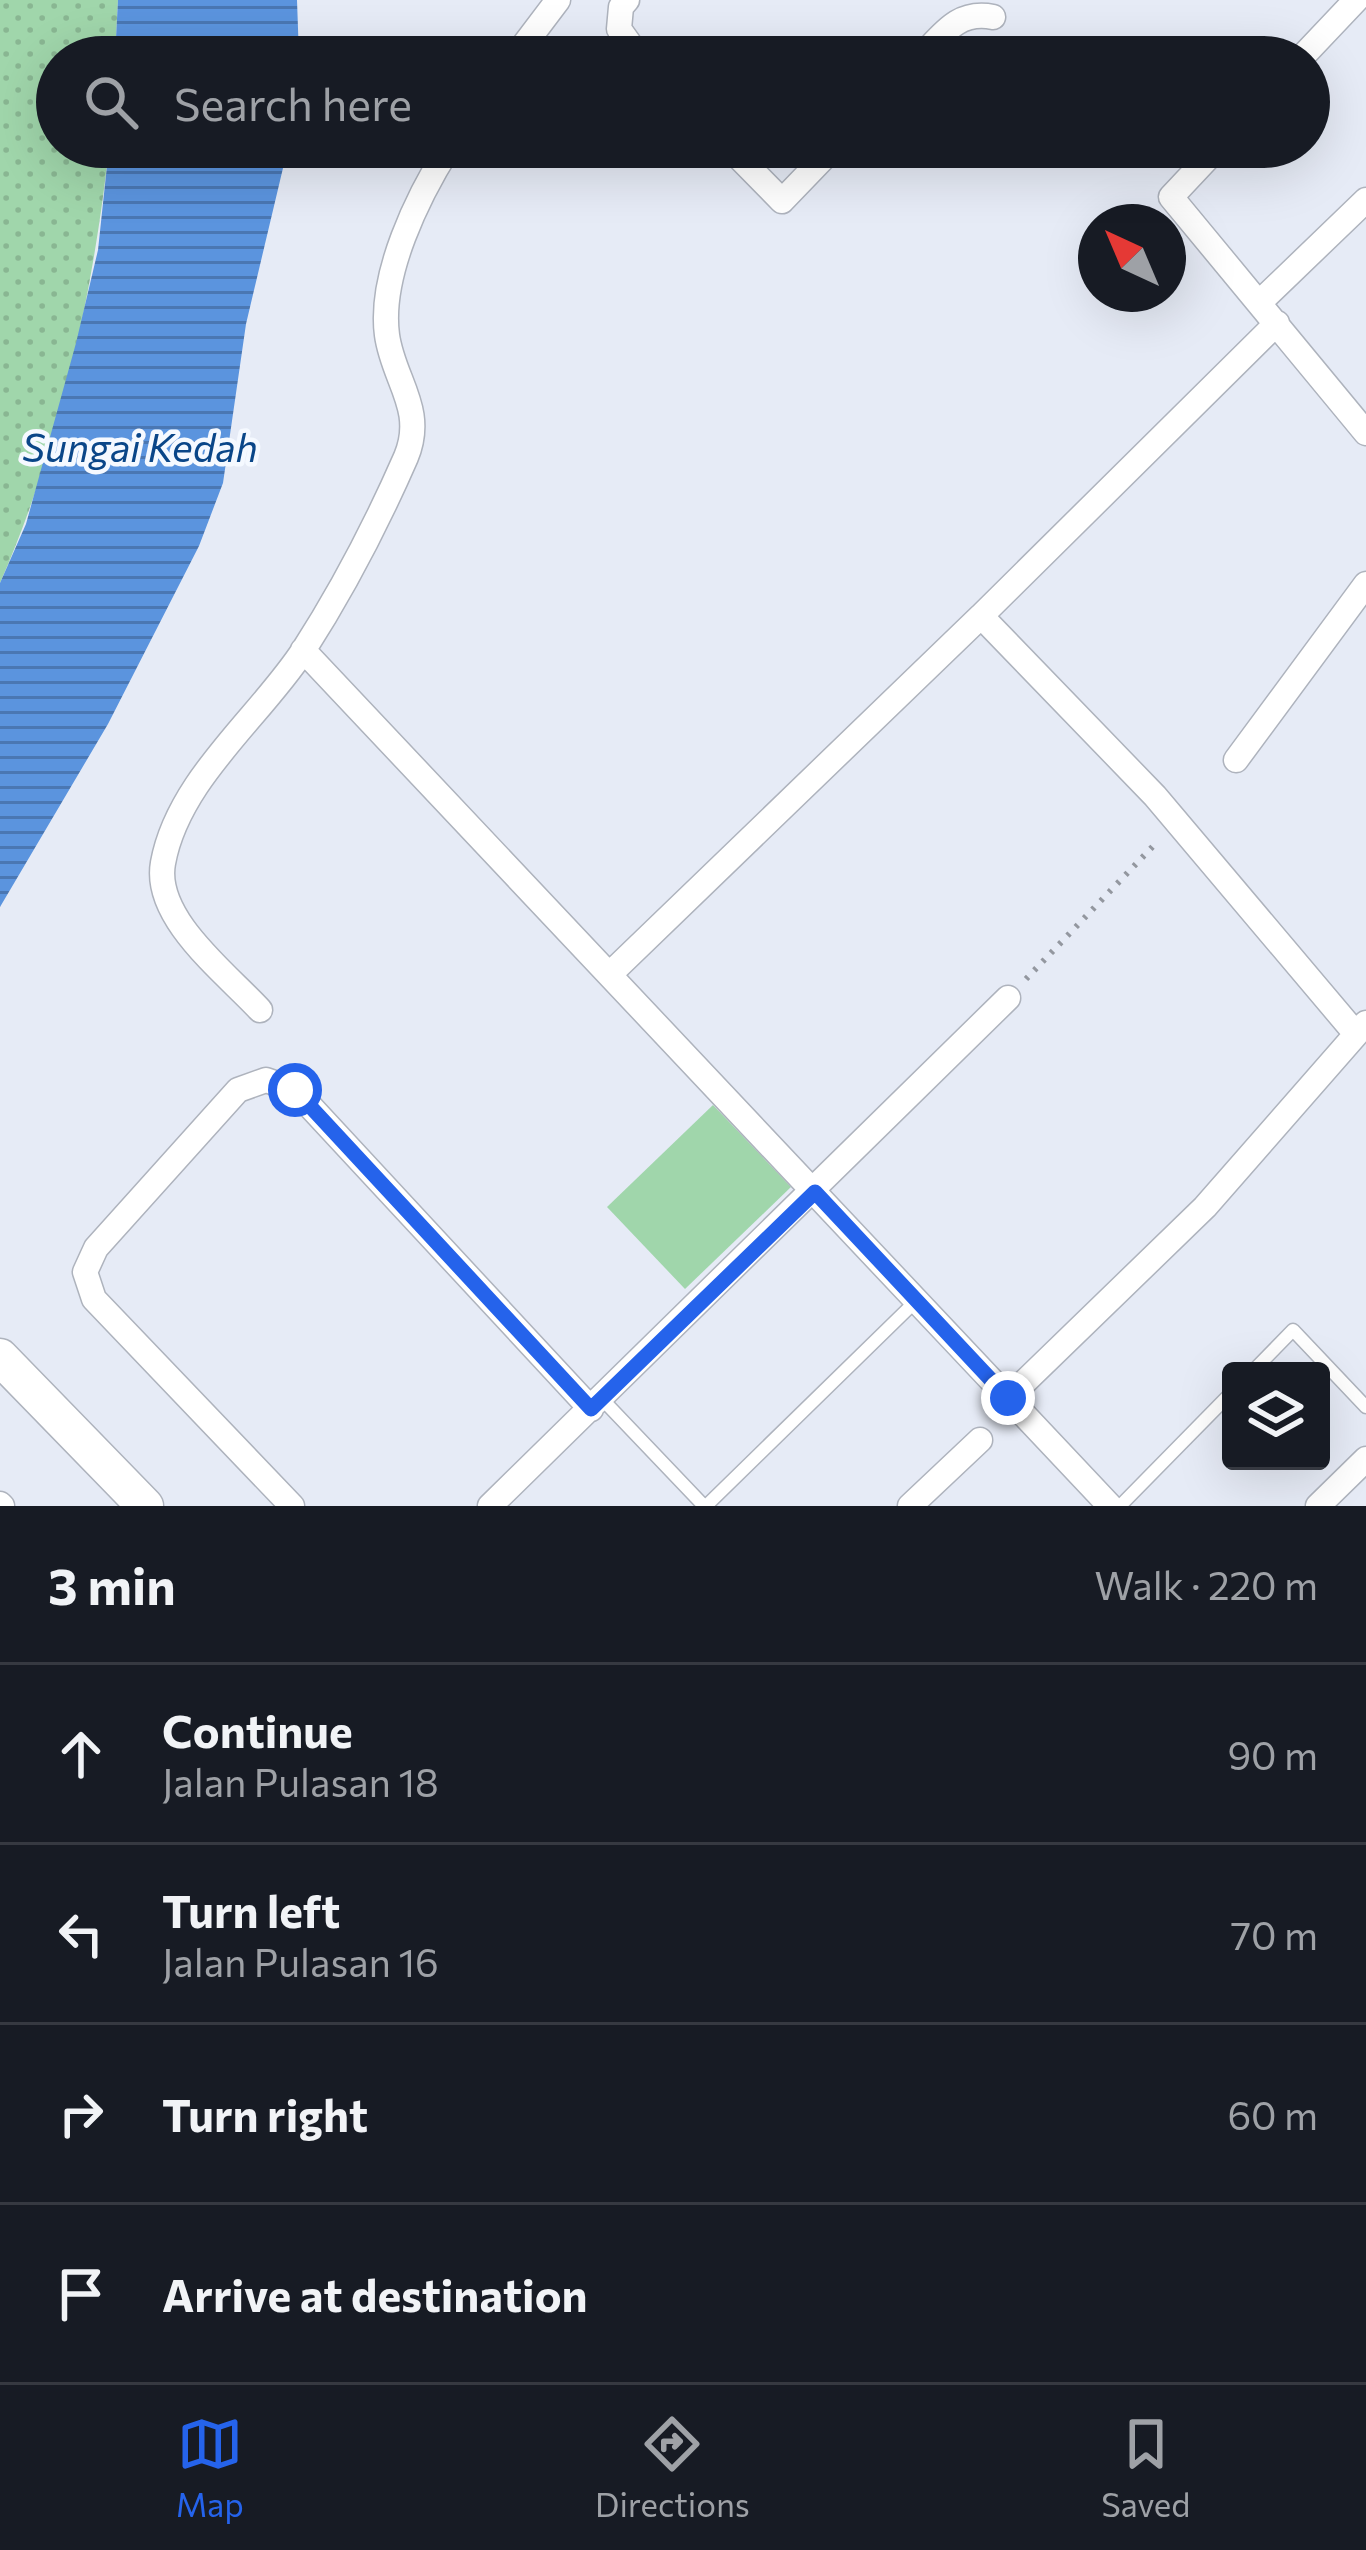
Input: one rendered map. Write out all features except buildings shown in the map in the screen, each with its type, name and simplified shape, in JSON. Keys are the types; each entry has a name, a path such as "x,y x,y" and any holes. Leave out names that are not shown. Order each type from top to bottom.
{"main road":[{"path":"0,1357 145,1506"}],"street":[{"path":"531,36 558,0"},
{"path":"624,36 619,28 621,7 628,0"},
{"path":"1323,36 1356,0"},
{"path":"941,36 957,20 974,13 993,16"},
{"path":"260,1010 175,915 164,896 163,864 206,775 303,650 407,454 414,408 387,338 388,298 415,212 438,168"},
{"path":"750,168 782,201 814,168"},
{"path":"1198,168 1171,197 1366,433"},
{"path":"1259,303 1366,200"},
{"path":"610,974 800,794 1276,323"},
{"path":"1236,760 1366,584"},
{"path":"981,616 1177,821 1361,1029 1204,1207 1008,1398"},
{"path":"303,650 1110,1506"},
{"path":"490,1506 1008,998"},
{"path":"292,1506 94,1299 85,1272 96,1248 238,1090 266,1080 295,1090 596,1404"},
{"path":"910,1506 980,1440"},
{"path":"1318,1506 1366,1459"}],"lane":[{"path":"596,1404 705,1506 916,1300"},
{"path":"1262,1362 1293,1330 1323,1362"},
{"path":"1330,1369 1366,1407"},
{"path":"1120,1506 1222,1402"}],"path":[{"path":"1008,998 1177,821"}],"green space":[{"path":"0,0 118,0 116,36 36,36 36,168 106,168 94,258 57,424 0,583"},
{"path":"713,1105 791,1187 685,1289 607,1207"}],"water":[{"path":"118,0 297,0 298,36 116,36"},
{"name":"Sungai Kedah","path":"107,168 283,168 246,324 223,483 199,546 108,724 0,907 0,583 26,524 98,250"}],"route":[{"path":"295,1090 591,1409 815,1192 1008,1398"}]}
